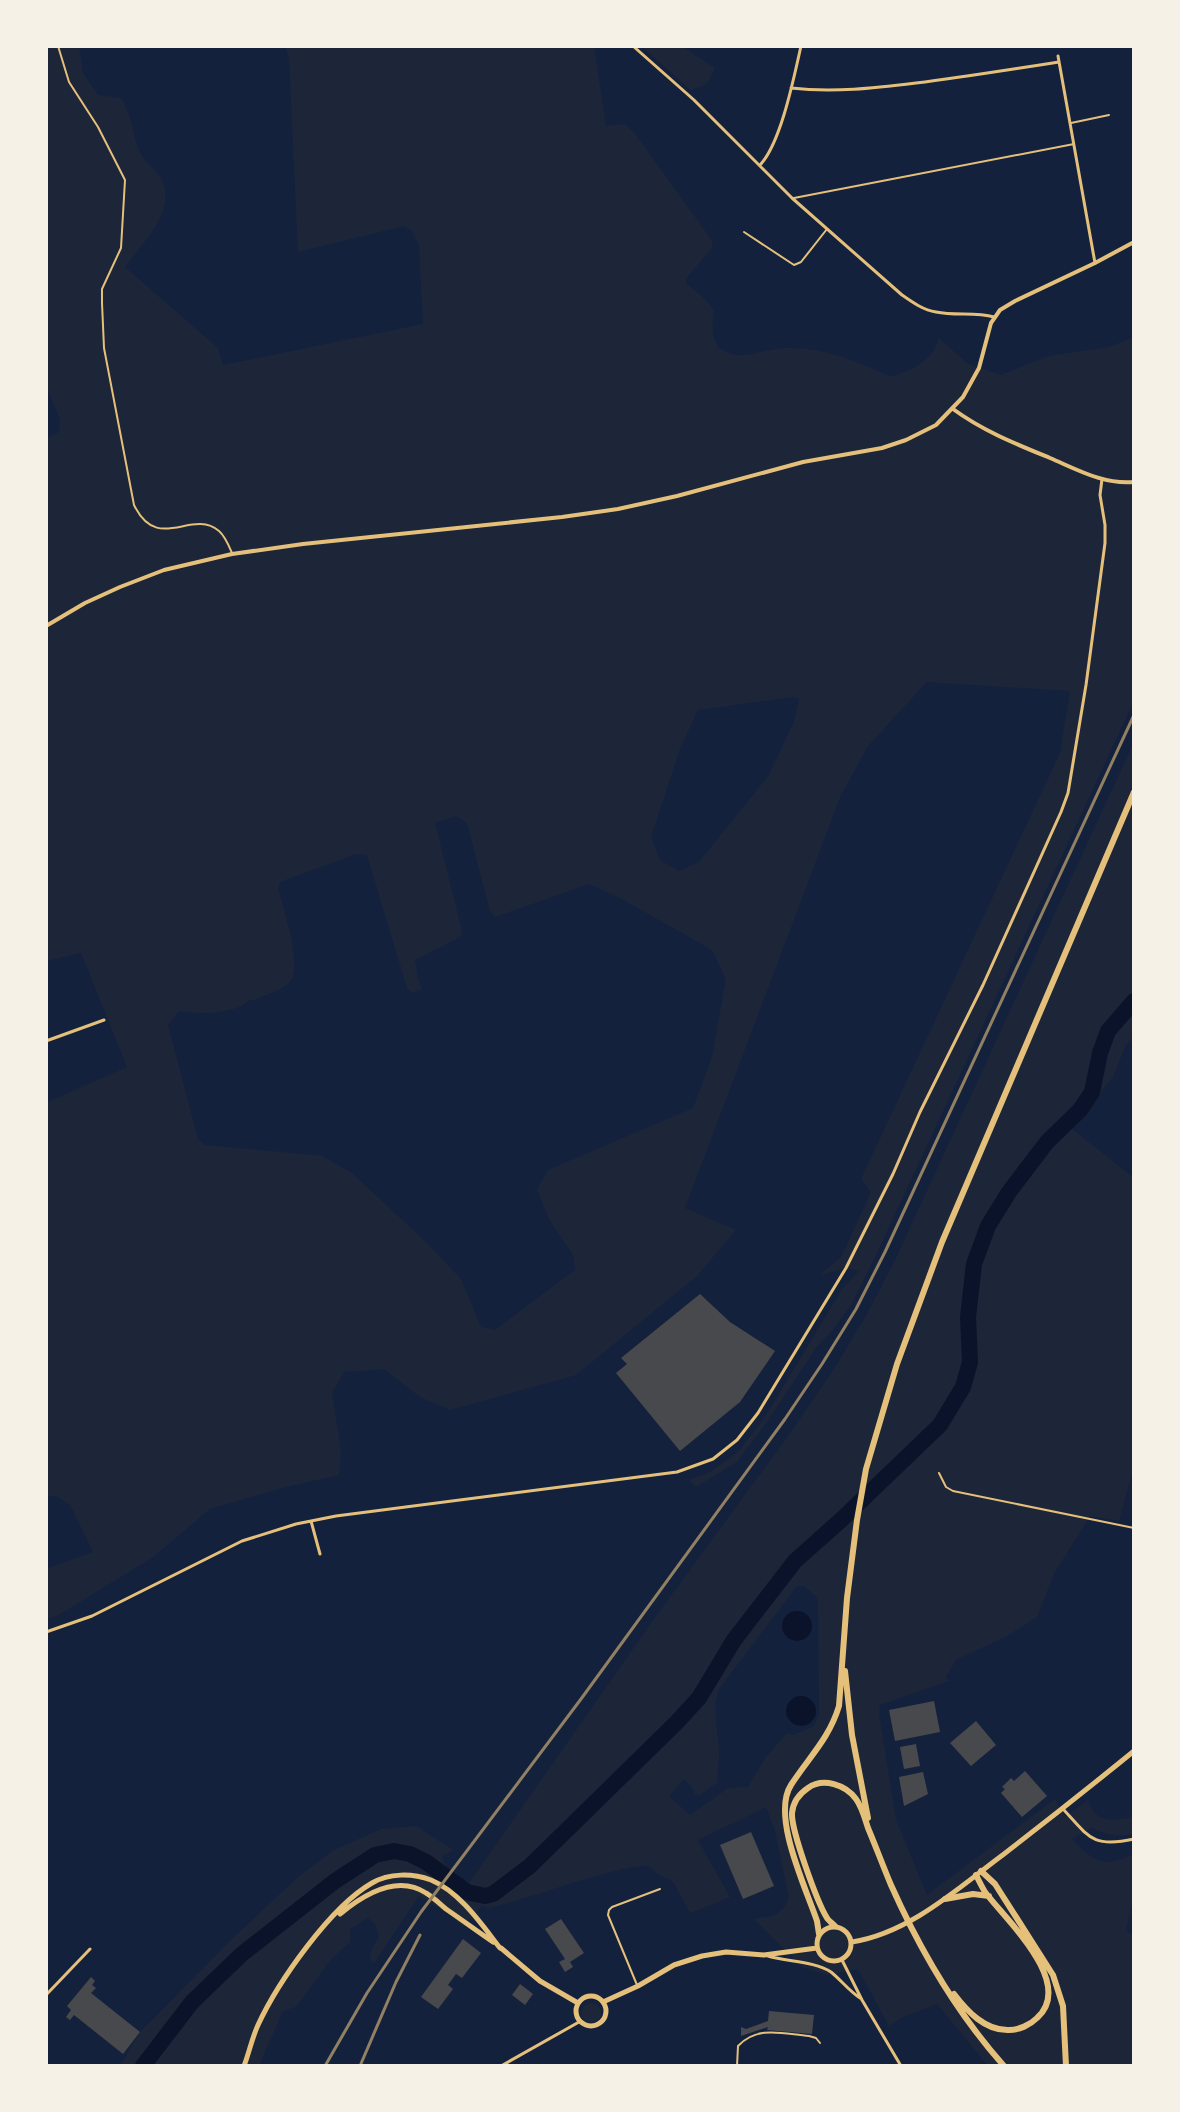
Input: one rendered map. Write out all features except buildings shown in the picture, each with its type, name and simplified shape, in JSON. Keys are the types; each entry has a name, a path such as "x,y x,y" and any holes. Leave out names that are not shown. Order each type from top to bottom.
{"highway":[{"path":"819,1934 785,1827 784,1807 790,1786 819,1748 835,1719 841,1689 848,1586 866,1469 897,1364 942,1242 1134,792"},
{"path":"845,1633 845,1667 857,1770 890,1882"},
{"path":"835,1926 827,1919 818,1898 792,1817 794,1804 805,1790 822,1783 843,1787 856,1799 890,1882 928,1959 959,2009 1004,2066"},
{"path":"928,1959 957,1998 985,2024 1010,2030 1029,2024 1044,2012 1048,1988 1044,1971 1009,1919 989,1896 978,1873"},
{"path":"978,1873 995,1884 1053,1975 1063,2006 1066,2066"},
{"path":"945,1899 973,1894 989,1896"}],"main road":[{"path":"852,1942 889,1931 932,1908 1134,1751"},
{"path":"244,2066 257,2026 290,1970 318,1933 351,1899 372,1883 392,1875 409,1875 440,1885 478,1920 500,1948"},
{"path":"318,1933 356,1902 376,1891 391,1886 411,1887 425,1892 540,1981 578,2003"},
{"path":"835,1926 846,1931 852,1942 849,1954 837,1961 823,1958 816,1942 819,1934 835,1926"},
{"path":"603,2002 674,1965 702,1956 726,1952 764,1955 817,1948"},
{"path":"591,1996 603,2002 606,2015 601,2023 588,2026 579,2022 575,2012 578,2003 591,1996"}],"street":[{"path":"633,46 694,100 792,198 902,295 933,312 994,317"},
{"path":"760,165 770,150 791,88 801,46"},
{"path":"791,88 837,90 883,87 1059,59 1095,263"},
{"path":"46,626 120,587 164,570 232,554 618,509 803,462 894,444 929,430 953,409 974,381 988,330 1000,310 1134,242"},
{"path":"953,409 984,429 1102,479 1134,482"},
{"path":"46,1632 92,1616 242,1541 311,1521 677,1472 713,1459 737,1440 758,1413 846,1268 983,985 1061,812 1068,793 1086,685 1105,525 1100,495 1102,479"},
{"path":"46,1041 104,1020"},
{"path":"311,1521 320,1554"},
{"path":"1063,1809 1088,1836 1097,1841 1116,1843 1134,1839"},
{"path":"46,1995 90,1949"},
{"path":"764,1955 831,1972 862,2000"},
{"path":"842,1960 901,2066"},
{"path":"501,2066 579,2022"}],"lane":[{"path":"58,46 69,82 98,127 125,180 121,248 102,289 102,303 104,348 134,505 141,519 152,526 168,530 206,525 219,531 232,554"},
{"path":"1070,123 1109,115"},
{"path":"792,198 1074,144"},
{"path":"744,232 794,265 801,262 828,228"},
{"path":"939,1473 946,1487 953,1491 1134,1528"},
{"path":"638,1986 608,1915 609,1910 660,1889"},
{"path":"737,2066 738,2046 756,2033 809,2036 820,2043"}],"shaded area":[{"path":"46,46 79,46 83,73 98,95 121,98 125,105 139,149 162,180 165,204 156,226 125,267 218,348 223,365 423,324 419,246 412,231 404,226 298,252 289,58 285,46 594,46 606,126 625,124 636,135 713,242 686,283 714,311 714,339 719,348 731,354 800,348 852,360 889,376 920,364 934,350 939,338 968,364 1001,375 1049,356 1109,347 1134,337 1134,701 851,1305 816,1348 737,1462 696,1487 689,1480 710,1472 739,1451 765,1417 842,1289 859,1271 846,1268 820,1275 841,1257 871,1192 861,1179 1060,753 1070,691 927,682 868,746 841,795 685,1208 736,1230 697,1276 576,1375 450,1410 420,1397 384,1369 344,1372 332,1393 341,1453 339,1475 210,1509 153,1557 46,1620 46,1569 93,1552 70,1505 56,1496 46,1496 46,1103 127,1067 81,953 46,961 46,438 59,432 60,419 46,387","holes":["793,697 799,699 794,721 769,775 699,862 679,871 660,860 651,837 680,749 698,710","456,816 467,823 490,911 495,917 589,884 712,950 726,979 712,1057 693,1108 548,1170 537,1189 549,1219 573,1255 575,1270 495,1330 481,1327 461,1279 352,1173 322,1156 205,1145 198,1139 168,1025 179,1011 226,1011 289,983 293,975 293,952 278,888 280,882 356,854 367,855 407,988 412,993 422,989 415,960 460,937 462,931 435,823"]},
{"path":"641,46 682,46 715,68 707,84 691,90"},
{"path":"1134,742 1134,1035 1125,1047 1113,1077 1071,1128 1134,1178 1134,1467 1119,1521 1090,1516 1054,1574 1037,1617 1007,1636 956,1660 946,1677 949,1681 880,1705 879,1714 896,1820 927,1895 1055,1799 1065,1817 1088,1800 1100,1817 1112,1820 1134,1817 1134,1834 1113,1835 1092,1828 1072,1839 1090,1856 1101,1861 1134,1855 1133,1899 1126,1930 1134,1937 1134,2066 988,2066 937,2004 905,2016 889,2026 858,1969 827,1975 802,1967 754,1919 774,1916 783,1909 789,1898 775,1831 766,1807 698,1840 730,1897 690,1913 671,1880 650,1867 639,1866 598,1875 501,1905 486,1908 483,1905 463,1926 419,1896 374,1963 370,1953 379,1936 375,1924 368,1918 350,1929 350,1942 332,1958 296,2007 283,2011 261,2066 120,2066 140,2032 233,1938 298,1877 334,1850 381,1829 416,1826 453,1850 442,1857 444,1862 452,1873 469,1883 834,1369 895,1260","holes":["797,1586 804,1586 818,1598 819,1714 814,1726 793,1735 787,1733 766,1757 748,1787 728,1788 690,1815 669,1796 684,1779 695,1794 700,1795 718,1782 715,1713 719,1689"]},
{"path":"797,1611 808,1615 812,1626 808,1637 797,1641 786,1637 782,1626 786,1615"},
{"path":"801,1696 812,1700 816,1711 812,1722 801,1726 790,1722 786,1711 790,1700"},
{"path":"591,2003 598,2006 601,2013 598,2020 591,2023 584,2020 581,2013 584,2006"}],"waterway":[{"path":"143,2066 192,2002 242,1954 335,1881 375,1855 394,1851 410,1854 467,1892 485,1896 493,1894 530,1866 676,1723 699,1698 734,1640 795,1561 940,1425 963,1387 970,1362 968,1317 974,1264 988,1226 1047,1142 1080,1110 1092,1092 1108,1031 1134,1001"}],"railway":[{"path":"325,2066 367,1993 421,1912 785,1419 856,1309 1134,715"},
{"path":"360,2066 420,1935"}]}
